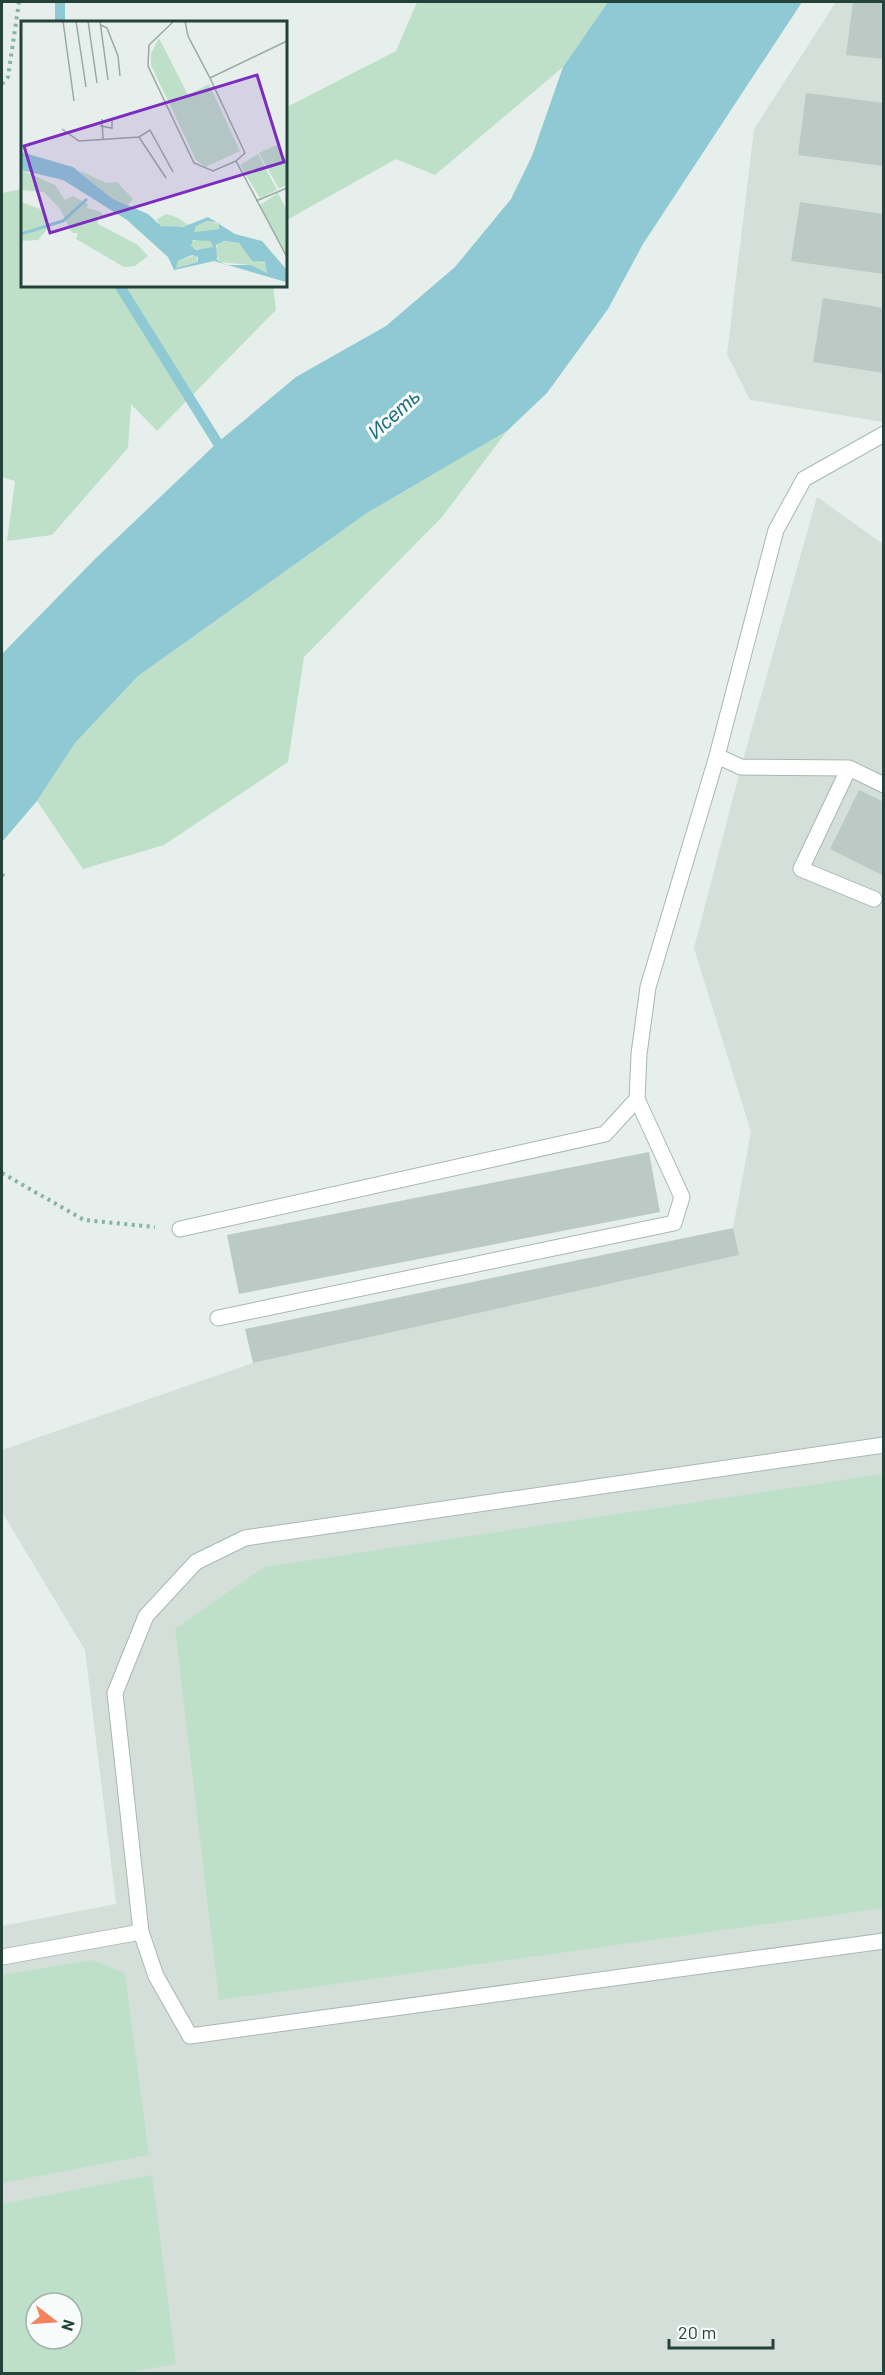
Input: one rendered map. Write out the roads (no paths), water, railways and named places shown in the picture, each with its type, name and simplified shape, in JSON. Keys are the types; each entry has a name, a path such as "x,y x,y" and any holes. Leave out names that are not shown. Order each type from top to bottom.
{"lane":[{"path":"218,1318 674,1223 682,1197 637,1099 639,1054 648,987 717,756 776,530 804,479 884,434"},
{"path":"717,756 741,767 849,768 884,785"},
{"path":"849,768 801,869 874,899"},
{"path":"180,1229 605,1134 637,1099"},
{"path":"884,1445 245,1538 196,1562 146,1616 115,1693 141,1932 156,1976 190,2036 884,1941"},
{"path":"2,1957 141,1932"}],"water":[{"name":"Исеть","path":"608,2 802,2 643,244 608,309 547,393 507,431 367,513 138,676 75,743 37,801 2,842 2,654 95,559 217,443 296,377 386,326 455,267 511,199 532,156 563,67"}],"waterway":[{"path":"60,2 60,21"},
{"path":"120,286 224,453"}]}
